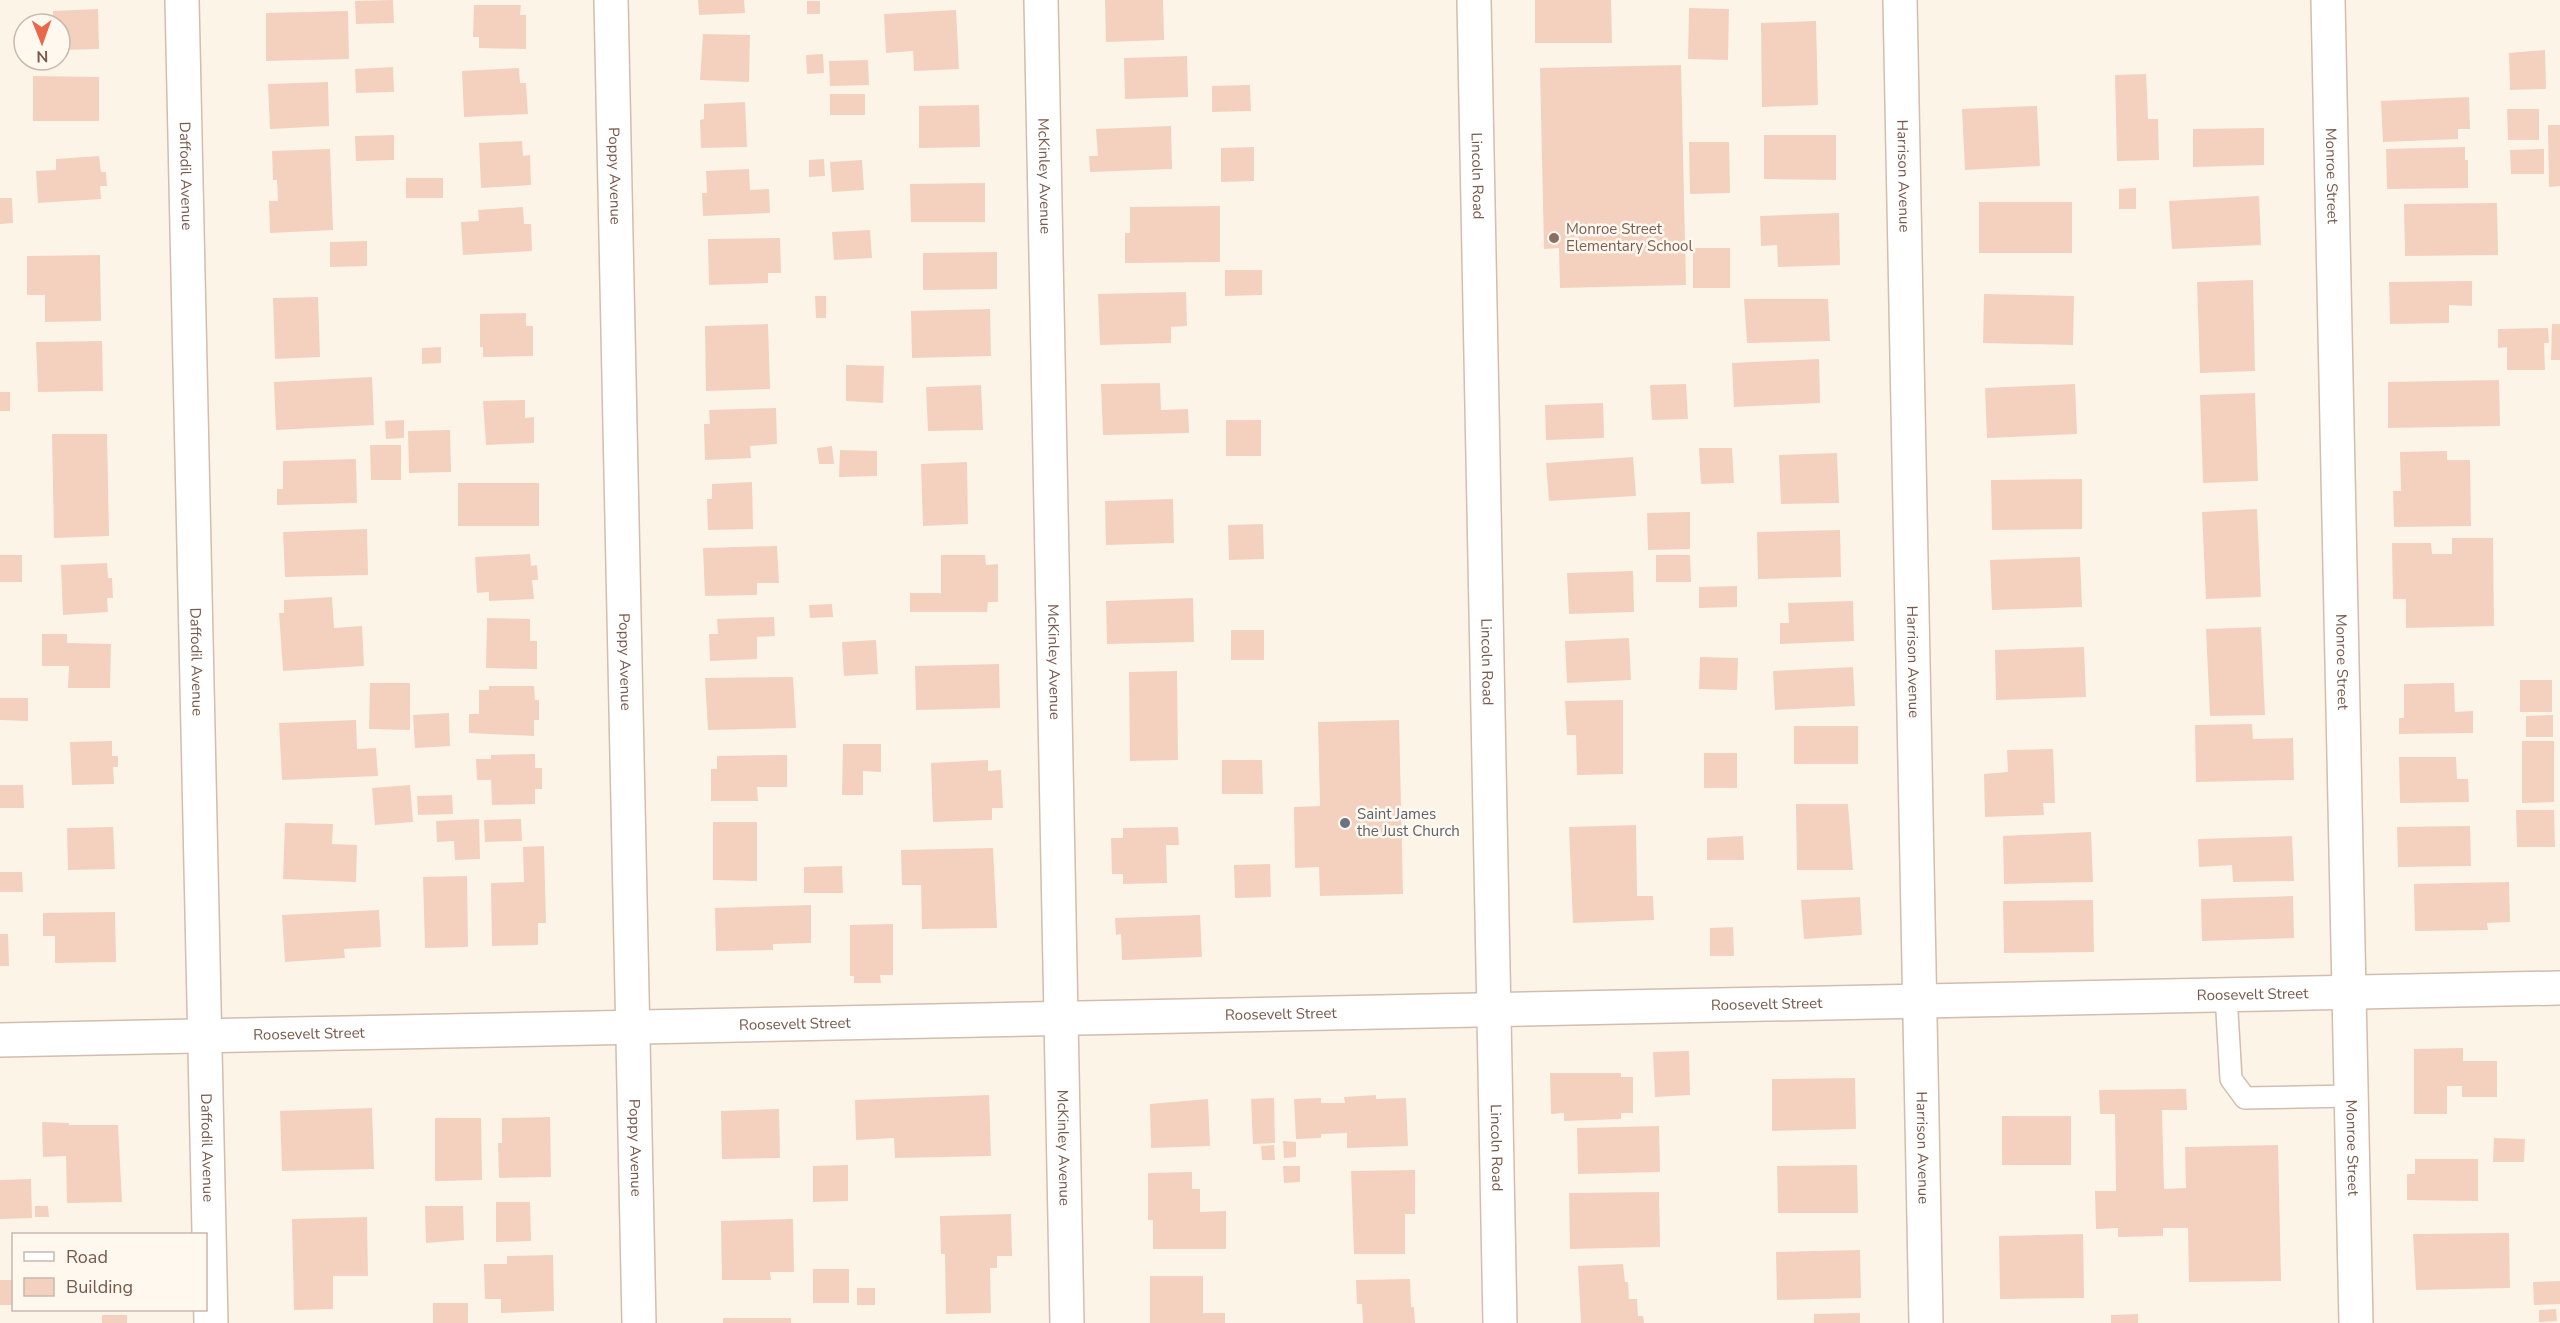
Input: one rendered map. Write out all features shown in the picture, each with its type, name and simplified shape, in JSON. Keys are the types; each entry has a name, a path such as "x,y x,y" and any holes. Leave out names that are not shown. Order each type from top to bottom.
{"street":[{"name":"Daffodil Avenue","path":"182,0 211,1323"},
{"name":"Poppy Avenue","path":"611,0 639,1323"},
{"name":"McKinley Avenue","path":"1041,0 1067,1323"},
{"name":"Lincoln Road","path":"1474,0 1500,1323"},
{"name":"Harrison Avenue","path":"1900,0 1926,1323"},
{"name":"Monroe Street","path":"2328,0 2356,1323"},
{"name":"Roosevelt Street","path":"0,1040 2560,988"}],"lane":[{"path":"2226,995 2231,1079 2245,1098 2352,1096"}],"building":[{"path":"393,0 394,23 356,24 355,1"},
{"path":"698,0 744,0 745,13 699,15"},
{"path":"1105,0 1163,0 1164,40 1106,42"},
{"path":"1535,0 1611,0 1612,43 1535,43"},
{"path":"807,1 820,1 820,14 807,14"},
{"path":"474,5 521,5 520,15 526,15 526,49 479,48 479,37 473,37"},
{"path":"1689,8 1729,9 1728,60 1688,59"},
{"path":"98,9 99,49 72,50 72,12 53,11"},
{"path":"956,10 959,69 914,71 913,51 886,53 884,14"},
{"path":"348,11 349,59 266,61 266,13"},
{"path":"1816,21 1818,105 1762,107 1761,23"},
{"path":"703,34 750,35 749,82 700,80"},
{"path":"2545,50 2546,89 2510,90 2509,53"},
{"path":"823,54 824,73 807,74 806,55"},
{"path":"1187,56 1188,97 1125,99 1124,58"},
{"path":"868,60 869,85 830,86 829,61"},
{"path":"1681,65 1686,285 1560,288 1559,248 1544,249 1540,68"},
{"path":"393,67 394,92 356,93 355,69"},
{"path":"519,68 520,83 526,83 528,114 464,117 462,71"},
{"path":"2146,74 2148,119 2158,119 2159,160 2117,161 2115,75"},
{"path":"33,76 99,77 99,121 33,121"},
{"path":"328,82 329,126 270,129 268,84"},
{"path":"1250,85 1251,111 1212,112 1212,86"},
{"path":"830,94 865,94 865,115 830,115"},
{"path":"2469,97 2470,129 2458,129 2458,139 2383,142 2381,101"},
{"path":"745,102 747,147 701,148 700,120 704,119 704,104"},
{"path":"979,105 980,147 919,148 919,106"},
{"path":"2037,106 2040,166 1965,170 1962,109"},
{"path":"2507,109 2539,109 2539,140 2508,140"},
{"path":"2548,125 2560,125 2560,186 2549,187"},
{"path":"1171,126 1172,169 1090,172 1089,156 1098,156 1096,129"},
{"path":"2264,128 2264,165 2193,167 2193,129"},
{"path":"394,135 394,160 356,161 355,136"},
{"path":"1764,135 1836,135 1836,180 1764,179"},
{"path":"522,141 523,156 530,155 531,185 481,188 479,143"},
{"path":"1689,142 1729,142 1730,193 1690,194"},
{"path":"1254,147 1254,181 1221,182 1221,148"},
{"path":"2465,147 2465,160 2468,160 2468,188 2387,189 2386,149"},
{"path":"330,149 333,230 270,233 269,201 278,201 277,180 273,180 272,151"},
{"path":"2544,149 2544,174 2511,174 2510,150"},
{"path":"99,156 101,172 106,172 107,186 100,186 101,199 38,203 36,171 56,170 56,159"},
{"path":"824,159 825,176 809,177 809,160"},
{"path":"862,160 864,190 832,192 830,162"},
{"path":"749,169 750,190 769,189 770,213 703,216 702,193 707,193 706,171"},
{"path":"406,178 443,178 443,198 406,198"},
{"path":"985,183 985,222 911,222 910,184"},
{"path":"2136,188 2136,209 2119,209 2119,189"},
{"path":"2259,196 2261,245 2172,249 2169,201"},
{"path":"0,198 12,198 13,223 0,224"},
{"path":"1979,202 2072,202 2072,253 1979,253"},
{"path":"2497,203 2498,255 2405,256 2404,204"},
{"path":"1220,206 1220,262 1125,263 1125,233 1130,233 1130,207"},
{"path":"523,207 524,224 531,224 532,251 463,255 461,222 479,221 478,210"},
{"path":"1839,213 1840,265 1778,267 1777,245 1761,246 1760,216"},
{"path":"870,230 872,258 834,260 832,232"},
{"path":"780,238 781,273 768,273 768,283 709,285 708,239"},
{"path":"367,241 367,266 330,267 330,242"},
{"path":"1693,248 1730,248 1730,288 1693,288"},
{"path":"997,252 997,289 923,290 923,253"},
{"path":"100,255 101,321 45,322 45,295 27,295 27,256"},
{"path":"1225,270 1262,270 1262,295 1225,296"},
{"path":"2253,280 2255,371 2200,373 2197,282"},
{"path":"2472,281 2472,306 2449,305 2449,323 2390,324 2389,282"},
{"path":"1186,292 1187,326 1171,327 1171,343 1100,345 1098,294"},
{"path":"1984,294 2074,296 2073,345 1983,343"},
{"path":"815,296 826,296 826,318 816,318"},
{"path":"318,297 320,357 275,359 273,298"},
{"path":"1744,299 1828,299 1830,341 1747,343"},
{"path":"990,309 991,356 912,358 911,311"},
{"path":"526,313 526,326 533,326 533,356 483,357 483,347 480,347 480,314"},
{"path":"768,324 770,389 706,391 705,326"},
{"path":"2552,324 2560,324 2560,360 2551,360"},
{"path":"2548,328 2549,343 2544,343 2545,370 2507,370 2507,347 2498,348 2498,329"},
{"path":"102,341 103,391 38,392 36,342"},
{"path":"441,347 441,363 422,364 422,348"},
{"path":"1819,359 1820,403 1734,407 1732,363"},
{"path":"846,365 884,366 883,403 846,401"},
{"path":"372,377 374,425 276,430 274,382"},
{"path":"2499,380 2500,426 2388,428 2388,382"},
{"path":"1160,383 1161,410 1188,409 1189,433 1103,435 1101,384"},
{"path":"1686,384 1688,419 1652,420 1650,385"},
{"path":"2075,384 2077,434 1987,438 1985,388"},
{"path":"981,385 983,430 928,431 926,387"},
{"path":"0,392 10,392 10,411 0,411"},
{"path":"2255,393 2258,481 2203,483 2200,395"},
{"path":"525,400 525,418 534,417 534,443 486,445 483,401"},
{"path":"1603,403 1604,438 1546,440 1545,405"},
{"path":"776,408 777,444 750,446 751,458 705,460 704,424 710,424 709,410"},
{"path":"404,420 404,438 386,439 385,421"},
{"path":"1226,420 1261,420 1261,456 1226,456"},
{"path":"450,430 451,472 409,473 408,431"},
{"path":"52,434 107,434 109,536 54,538"},
{"path":"370,445 401,445 401,480 371,480"},
{"path":"832,446 834,464 819,464 817,448"},
{"path":"1699,448 1732,448 1734,483 1701,484"},
{"path":"840,450 877,451 877,476 839,477"},
{"path":"2447,451 2447,460 2470,460 2471,526 2394,527 2393,491 2401,491 2400,452"},
{"path":"1837,453 1839,503 1781,504 1779,455"},
{"path":"1633,457 1636,496 1549,501 1546,463"},
{"path":"356,459 357,503 277,505 277,489 283,489 283,461"},
{"path":"967,462 968,524 923,526 921,464"},
{"path":"2082,479 2082,529 1992,530 1991,480"},
{"path":"752,482 753,529 708,530 707,499 712,499 712,484"},
{"path":"458,483 539,483 539,526 458,526"},
{"path":"1173,499 1174,543 1106,545 1105,501"},
{"path":"2257,509 2261,597 2206,599 2202,512"},
{"path":"1690,512 1690,549 1648,550 1647,513"},
{"path":"1263,524 1264,559 1229,560 1228,525"},
{"path":"367,529 368,575 285,577 283,532"},
{"path":"1840,530 1841,577 1758,579 1757,532"},
{"path":"2452,538 2493,538 2494,626 2406,628 2406,599 2393,599 2392,543 2431,543 2432,554 2452,554"},
{"path":"777,546 779,583 757,583 757,595 705,596 703,548"},
{"path":"530,554 531,566 537,565 538,580 532,580 534,599 489,601 489,592 477,593 475,557"},
{"path":"0,555 22,555 22,582 0,582"},
{"path":"941,555 985,555 986,565 998,564 998,602 988,602 987,612 910,612 910,593 941,593"},
{"path":"1656,555 1690,555 1691,582 1656,582"},
{"path":"2080,557 2082,607 1992,610 1990,560"},
{"path":"107,563 108,578 112,578 113,598 107,598 108,612 63,615 61,565"},
{"path":"1633,571 1634,612 1569,614 1567,573"},
{"path":"1737,586 1737,607 1699,608 1699,587"},
{"path":"332,597 334,628 362,626 364,666 283,671 279,613 284,613 284,600"},
{"path":"1193,598 1194,642 1107,644 1106,601"},
{"path":"1853,601 1854,641 1780,644 1780,623 1789,623 1788,603"},
{"path":"832,604 833,617 810,618 809,605"},
{"path":"774,617 775,636 757,637 757,659 710,661 709,634 718,634 717,619"},
{"path":"487,618 530,619 530,641 537,641 537,669 486,668"},
{"path":"2261,627 2265,715 2210,716 2206,629"},
{"path":"1231,630 1264,630 1264,660 1231,660"},
{"path":"42,634 67,634 67,643 111,644 110,688 68,688 69,666 42,666"},
{"path":"1629,638 1631,680 1567,683 1565,641"},
{"path":"876,640 878,674 844,676 842,642"},
{"path":"2084,647 2086,697 1996,700 1995,650"},
{"path":"1700,657 1738,658 1737,690 1699,689"},
{"path":"999,664 1000,708 916,710 915,666"},
{"path":"1853,667 1855,706 1775,710 1773,671"},
{"path":"1177,671 1178,760 1130,761 1129,672"},
{"path":"793,677 796,728 708,730 705,678"},
{"path":"2520,680 2552,680 2552,712 2520,712"},
{"path":"370,683 410,683 410,730 369,729"},
{"path":"2454,683 2455,712 2473,711 2473,733 2399,734 2399,718 2404,718 2404,684"},
{"path":"489,686 534,686 535,700 539,700 539,720 534,720 534,736 469,733 469,714 479,714 479,690 489,690"},
{"path":"0,698 28,698 28,721 0,720"},
{"path":"1623,700 1623,774 1577,775 1576,735 1567,735 1565,701"},
{"path":"449,713 450,746 415,748 413,715"},
{"path":"2553,715 2553,737 2526,737 2526,716"},
{"path":"356,720 357,749 376,748 378,776 282,780 279,723"},
{"path":"1399,720 1403,894 1320,896 1319,867 1295,868 1294,807 1320,806 1318,722"},
{"path":"2252,724 2253,739 2293,738 2294,780 2196,782 2195,725"},
{"path":"1794,726 1858,726 1858,764 1794,764"},
{"path":"112,741 112,756 118,756 118,767 113,767 114,784 72,785 70,742"},
{"path":"2522,741 2554,741 2554,802 2522,803"},
{"path":"843,744 881,744 881,772 863,771 863,795 842,795"},
{"path":"2053,749 2055,803 2043,803 2044,815 1985,817 1984,774 2008,772 2007,750"},
{"path":"1704,753 1737,753 1737,788 1704,788"},
{"path":"535,754 535,768 542,768 542,789 535,789 535,804 492,805 491,780 477,780 476,759 491,759 491,755"},
{"path":"787,755 787,787 757,787 758,801 711,801 711,769 717,769 717,756"},
{"path":"2399,757 2456,757 2457,779 2468,779 2469,802 2400,803"},
{"path":"988,760 988,771 1001,770 1003,808 992,808 992,820 933,822 931,763"},
{"path":"1222,760 1262,760 1263,794 1222,794"},
{"path":"0,785 23,785 24,808 0,808"},
{"path":"410,785 413,822 375,825 372,788"},
{"path":"452,795 453,814 418,815 417,796"},
{"path":"1796,804 1848,804 1853,870 1797,870"},
{"path":"2516,810 2554,810 2555,847 2517,847"},
{"path":"479,819 480,859 455,860 454,841 437,842 436,821"},
{"path":"521,819 522,841 485,842 484,820"},
{"path":"713,822 757,822 757,881 713,880"},
{"path":"285,823 333,824 332,844 357,845 356,882 283,879"},
{"path":"1636,825 1637,896 1653,896 1654,920 1573,923 1569,827"},
{"path":"2470,826 2471,866 2398,867 2397,827"},
{"path":"113,827 115,869 68,870 67,828"},
{"path":"1178,827 1179,845 1166,845 1167,883 1123,884 1123,874 1112,874 1111,838 1123,838 1123,828"},
{"path":"2091,832 2093,882 2004,884 2003,836"},
{"path":"1743,836 1744,860 1707,860 1707,838"},
{"path":"2292,836 2294,881 2233,882 2232,865 2199,867 2198,839"},
{"path":"544,846 546,923 538,923 538,945 492,946 491,883 524,882 523,847"},
{"path":"993,848 997,928 922,929 921,885 902,885 901,850"},
{"path":"1270,864 1271,897 1235,898 1234,865"},
{"path":"842,866 843,893 804,893 804,867"},
{"path":"0,872 22,872 23,892 0,892"},
{"path":"467,876 468,947 425,948 423,877"},
{"path":"2509,882 2510,922 2487,923 2488,930 2415,931 2414,884"},
{"path":"2293,896 2294,938 2202,941 2201,899"},
{"path":"1860,897 1862,935 1804,939 1801,900"},
{"path":"2093,900 2094,952 2004,953 2003,901"},
{"path":"811,905 811,943 773,944 773,950 716,951 715,908"},
{"path":"379,910 381,947 344,949 345,958 285,962 282,915"},
{"path":"115,912 116,962 55,963 55,936 43,936 43,913"},
{"path":"1200,915 1202,957 1122,960 1121,934 1116,935 1115,918"},
{"path":"893,924 893,975 880,975 881,983 854,983 854,976 850,976 850,925"},
{"path":"1733,927 1734,956 1710,956 1710,928"},
{"path":"0,934 8,934 9,966 0,966"},
{"path":"2463,1048 2463,1061 2497,1061 2497,1097 2462,1097 2462,1086 2447,1086 2447,1114 2414,1114 2414,1049"},
{"path":"1689,1051 1690,1095 1655,1097 1653,1052"},
{"path":"1550,1073 1621,1073 1621,1077 1633,1077 1633,1113 1621,1113 1621,1119 1564,1121 1564,1113 1551,1114"},
{"path":"1855,1078 1856,1129 1772,1131 1772,1079"},
{"path":"2186,1089 2187,1110 2162,1110 2164,1189 2186,1188 2185,1147 2278,1145 2281,1281 2189,1282 2188,1228 2163,1228 2163,1236 2118,1237 2118,1228 2096,1229 2095,1191 2116,1191 2115,1114 2100,1114 2099,1090"},
{"path":"989,1095 991,1156 895,1158 894,1138 856,1140 855,1100"},
{"path":"1376,1095 1376,1099 1406,1098 1408,1146 1347,1148 1347,1133 1321,1134 1321,1138 1296,1139 1294,1099 1321,1098 1321,1103 1345,1103 1344,1097"},
{"path":"1274,1098 1275,1143 1253,1144 1251,1099"},
{"path":"1208,1099 1210,1146 1151,1148 1150,1104"},
{"path":"372,1108 374,1169 282,1171 280,1111"},
{"path":"779,1109 780,1158 722,1159 721,1111"},
{"path":"2002,1116 2071,1116 2071,1165 2002,1165"},
{"path":"550,1117 551,1177 499,1178 498,1143 502,1143 502,1118"},
{"path":"435,1118 481,1118 482,1180 435,1181"},
{"path":"42,1122 69,1123 69,1125 118,1125 122,1202 67,1203 66,1156 43,1157"},
{"path":"1659,1126 1660,1172 1578,1174 1577,1128"},
{"path":"2494,1138 2525,1139 2524,1162 2493,1162"},
{"path":"1283,1141 1296,1142 1296,1157 1284,1158"},
{"path":"1274,1145 1275,1160 1262,1160 1261,1146"},
{"path":"2415,1159 2478,1159 2478,1201 2407,1200 2407,1174 2415,1174"},
{"path":"848,1165 848,1201 813,1202 813,1166"},
{"path":"1857,1165 1858,1213 1778,1213 1777,1166"},
{"path":"1283,1166 1300,1166 1300,1182 1284,1183"},
{"path":"1415,1170 1415,1214 1405,1214 1405,1254 1354,1254 1351,1171"},
{"path":"1192,1172 1192,1189 1200,1189 1200,1212 1226,1211 1226,1249 1153,1249 1153,1220 1148,1220 1148,1173"},
{"path":"31,1179 32,1218 0,1219 0,1180"},
{"path":"1659,1192 1660,1247 1570,1249 1569,1193"},
{"path":"496,1202 530,1202 531,1241 496,1242"},
{"path":"35,1206 48,1206 49,1217 35,1217"},
{"path":"425,1206 463,1206 464,1240 426,1243"},
{"path":"1011,1214 1012,1256 997,1256 997,1268 990,1268 991,1313 946,1314 945,1254 941,1254 940,1216"},
{"path":"367,1217 368,1276 333,1276 333,1309 294,1310 292,1219"},
{"path":"793,1219 794,1272 770,1272 771,1280 722,1280 721,1221"},
{"path":"2509,1233 2510,1288 2416,1290 2413,1234"},
{"path":"2083,1234 2084,1298 2000,1299 1999,1236"},
{"path":"1860,1250 1861,1298 1777,1300 1776,1252"},
{"path":"553,1255 554,1311 501,1313 501,1299 485,1299 484,1264 507,1264 507,1256"},
{"path":"1623,1264 1625,1282 1628,1282 1629,1299 1637,1299 1638,1316 1643,1316 1644,1323 1581,1323 1578,1266"},
{"path":"813,1269 849,1269 849,1303 813,1303"},
{"path":"1150,1276 1203,1276 1203,1313 1225,1313 1225,1323 1150,1323"},
{"path":"1410,1279 1411,1307 1414,1307 1415,1323 1363,1323 1362,1304 1357,1304 1356,1280"},
{"path":"0,1280 12,1280 12,1305 0,1305"},
{"path":"2560,1281 2560,1304 2534,1305 2533,1282"},
{"path":"857,1288 875,1288 875,1305 857,1305"},
{"path":"433,1303 468,1303 468,1323 433,1323"},
{"path":"2556,1309 2557,1321 2539,1322 2539,1310"},
{"path":"1860,1313 1860,1323 1814,1323 1814,1314"},
{"path":"2138,1314 2138,1323 2111,1323 2111,1315"},
{"path":"102,1315 127,1315 127,1323 102,1323"},
{"path":"723,1318 791,1318 791,1323 723,1323"}],"place":[{"name":"Monroe Street Elementary School","path":"1554,238"},
{"name":"Saint James the Just Church","path":"1345,823"}]}
